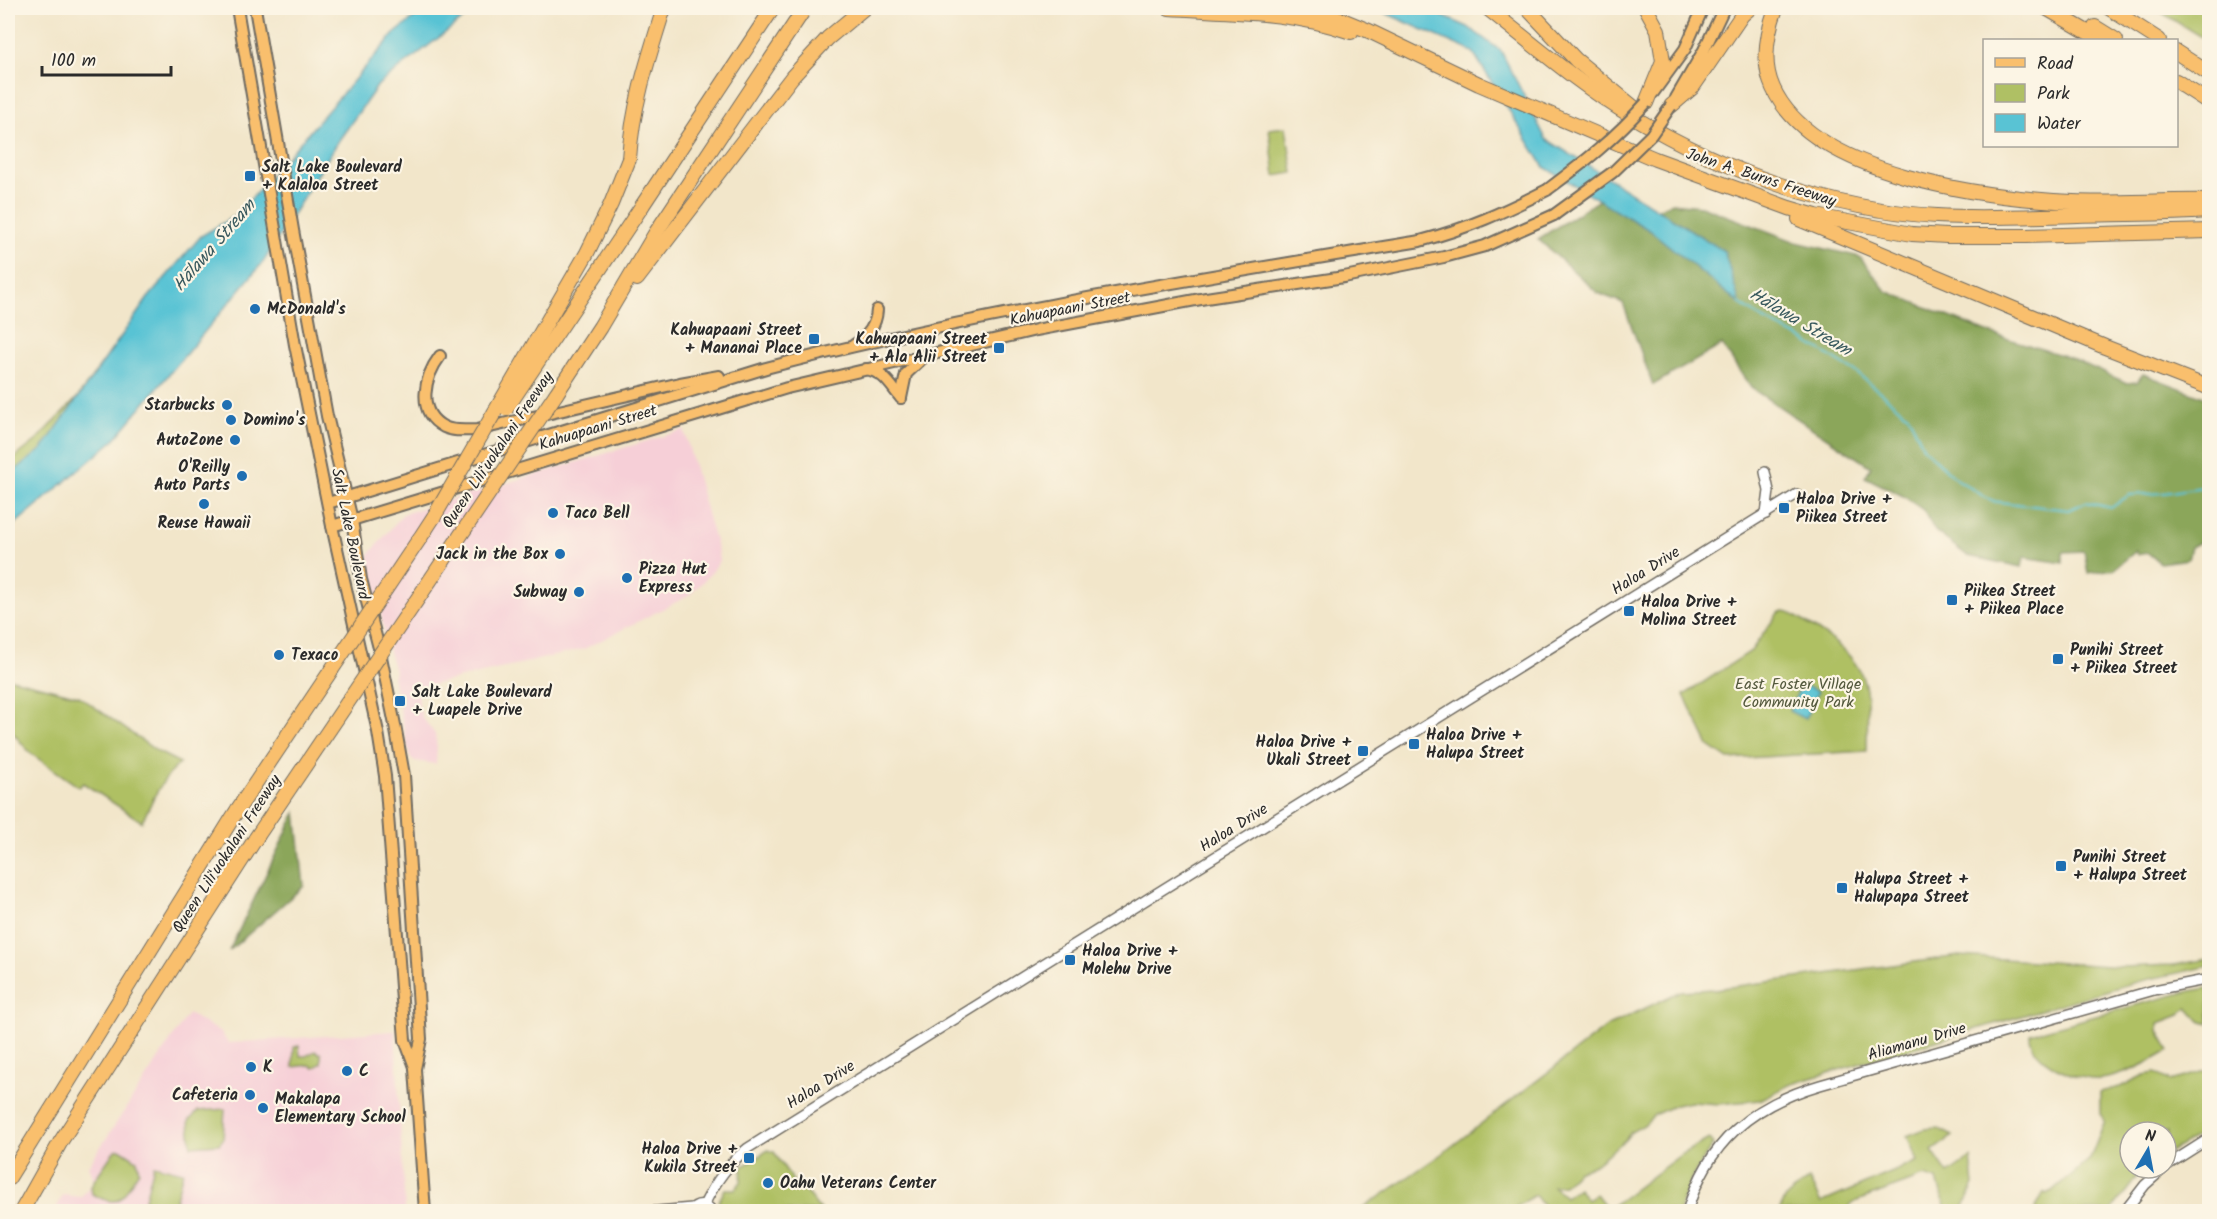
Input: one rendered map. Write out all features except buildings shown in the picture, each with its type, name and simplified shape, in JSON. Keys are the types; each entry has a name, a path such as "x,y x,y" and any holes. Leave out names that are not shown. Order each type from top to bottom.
{"highway":[{"path":"435,515 587,253 613,198 629,159 635,116 664,8"},
{"name":"Queen Liliʻuokalani Freeway","path":"8,1179 238,809 773,8"},
{"name":"Queen Liliʻuokalani Freeway","path":"21,1212 61,1141 256,838 600,327 655,234 805,8"},
{"path":"600,327 792,77 828,38 864,8"},
{"path":"1169,8 1286,16 1315,21 1341,28 1431,62"},
{"path":"1313,8 1369,31 1431,62"},
{"path":"1487,8 1565,70 1631,116 1662,134 1739,170 1807,193"},
{"path":"1527,8 1576,60 1652,120 1706,150 1807,193"},
{"path":"1646,8 1658,30 1663,61 1646,103"},
{"path":"1671,106 1692,88 1742,15 1750,8"},
{"path":"1776,8 1769,27 1766,47 1773,87 1784,106 1801,124 1835,148 1858,160 1894,173 1949,188 2013,198 2083,202 2210,201"},
{"path":"2046,8 2099,39"},
{"path":"2066,8 2114,39"},
{"path":"2109,8 2157,39"},
{"path":"2178,53 2210,74"},
{"name":"John A. Burns Freeway","path":"1431,62 1681,170 1816,216 1912,234 1980,237 2210,231"},
{"path":"2178,83 2210,103"},
{"path":"1681,170 2105,347 2210,388"},
{"name":"John A. Burns Freeway","path":"1807,193 1901,212 1965,218 2210,211"}],"main road":[{"name":"Salt Lake Boulevard","path":"237,8 278,255 332,526 376,723 385,776 405,1041 415,1068"},
{"name":"Salt Lake Boulevard","path":"255,8 292,230 327,416 352,520 361,579 396,725 404,775 421,1039 415,1068 425,1212"},
{"name":"Kahuapaani Street","path":"328,503 766,368 852,347 1097,297 1420,241 1456,231 1502,213 1546,190 1596,154 1646,103 1685,49 1703,8"},
{"name":"Kahuapaani Street","path":"332,526 776,391 865,369 1036,330 1206,298 1344,277 1444,257 1485,246 1554,215 1613,172 1651,135 1704,50 1724,8"},
{"path":"852,347 870,332 875,324 877,310"},
{"path":"865,369 884,377 901,398 906,374 927,354"},
{"path":"440,356 428,376 425,401 430,412 445,428 459,430 477,430 680,383 766,368"}],"street":[{"path":"1765,472 1769,489 1766,514"},
{"name":"Haloa Drive","path":"704,1205 730,1162 748,1148 1797,494"},
{"name":"Aliamanu Drive","path":"1687,1212 1698,1181 1718,1148 1749,1119 1782,1099 1810,1088 2114,1001 2167,987 2210,979"},
{"path":"2178,1159 2210,1138"},
{"path":"2124,1212 2135,1196 2152,1180"},
{"path":"646,1212 691,1210 704,1205 713,1212"}],"shaded area":[{"path":"684,430 718,552 719,561 713,571 690,595 584,649 418,688 422,717 435,734 436,764 414,761 410,757 393,678 395,671 368,556 403,514"},
{"name":"Makalapa Elementary School","path":"188,1014 221,1032 228,1043 395,1031 405,1211 54,1212 63,1195 81,1197 91,1185 94,1179 88,1166"}],"green space":[{"path":"2154,8 2202,8 2209,16 2209,42"},
{"path":"1286,127 1293,173 1275,176 1269,129"},
{"path":"1599,200 1651,231 1739,303 1724,251 1657,209 1672,203 1701,206 1796,242 1860,257 1886,291 1992,334 2068,357 2127,383 2137,382 2143,374 2209,399 2209,537 2191,547 2188,559 2160,563 2148,553 2137,555 2136,551 2114,569 2088,573 2084,551 2063,552 2063,563 2024,557 2022,567 1968,556 1935,531 1923,510 1903,496 1865,477 1871,467 1751,388 1722,345 1653,385 1623,303 1598,293 1538,239"},
{"path":"133,321 128,356 8,497 8,463 37,440 77,398"},
{"name":"East Foster Village Community Park","path":"1789,612 1825,635 1847,653 1856,664 1866,690 1867,751 1728,759 1709,746 1684,695 1751,651 1778,613"},
{"path":"8,678 79,696 158,752 180,763 163,783 142,822 83,783 79,787 30,753 8,727"},
{"path":"296,812 304,886 229,951"},
{"path":"1959,956 2123,967 2173,965 2209,959 2210,966 2136,982 1811,1078 1789,1085 1760,1100 1719,1104 1691,1102 1675,1105 1654,1115 1595,1164 1577,1172 1564,1185 1553,1186 1565,1197 1578,1188 1587,1200 1596,1194 1608,1209 1682,1154 1709,1139 1713,1144 1691,1179 1679,1211 1638,1207 1624,1211 1547,1211 1535,1195 1510,1211 1359,1211 1443,1153 1608,1026 1681,991 1715,989"},
{"path":"2209,988 2209,1024 2200,1021 2188,1008 2180,1015 2159,1023 2159,1031 2170,1050 2120,1075 2092,1079 2069,1073 2046,1061 2037,1053 2032,1044 2030,1034 2190,991"},
{"path":"299,1046 300,1056 306,1056 315,1051 321,1054 321,1063 314,1068 310,1065 293,1067 294,1047"},
{"path":"2209,1070 2209,1130 2178,1147 2178,1120 2118,1120 2118,1180 2135,1180 2111,1211 2034,1211 2044,1192 2046,1194 2053,1191 2090,1159 2105,1121 2100,1114 2100,1092 2120,1087 2144,1075 2155,1073 2170,1081"},
{"path":"225,1109 223,1139 219,1144 191,1146 189,1121 198,1111"},
{"path":"1937,1128 1953,1136 1932,1151 1948,1174 1971,1158 1974,1185 1962,1211 1947,1211 1937,1180 1924,1176 1857,1201 1847,1211 1779,1211 1786,1197 1809,1179 1821,1203 1918,1161 1907,1136 1925,1129"},
{"path":"120,1149 137,1160 139,1171 121,1198 116,1201 102,1199 92,1194 91,1187 115,1150"},
{"path":"768,1150 774,1152 799,1190 803,1188 821,1211 718,1211 718,1203 725,1189 735,1189 741,1182 742,1167"},
{"path":"154,1165 183,1172 173,1210 144,1203"}],"water":[{"path":"427,8 477,8 378,85 339,140 264,261 113,441 8,530 8,476 42,449 148,298 201,236 238,214 394,34"},
{"path":"1374,8 1424,8 1468,27 1501,51 1546,139 1724,251 1740,304 1651,231 1544,167 1473,52"},
{"path":"1802,684 1818,692 1805,719 1789,711"}],"waterway":[{"name":"Hālawa Stream","path":"1739,303 1764,320 1802,339 1857,373 1909,416 1923,447 1955,478 1991,501 2069,510 2086,502 2111,508 2129,495 2164,493 2210,486"}],"place":[{"name":"Salt Lake Boulevard + Kalaloa Street","path":"250,176"},
{"name":"McDonald's","path":"255,309"},
{"name":"Kahuapaani Street + Mananai Place","path":"814,339"},
{"name":"Kahuapaani Street + Ala Alii Street","path":"999,348"},
{"name":"Starbucks","path":"227,405"},
{"name":"Domino's","path":"231,420"},
{"name":"AutoZone","path":"235,440"},
{"name":"O'Reilly Auto Parts","path":"242,476"},
{"name":"Reuse Hawaii","path":"204,504"},
{"name":"Haloa Drive + Piikea Street","path":"1784,508"},
{"name":"Taco Bell","path":"553,513"},
{"name":"Jack in the Box","path":"560,554"},
{"name":"Pizza Hut Express","path":"627,578"},
{"name":"Subway","path":"579,592"},
{"name":"Piikea Street + Piikea Place","path":"1952,600"},
{"name":"Haloa Drive + Molina Street","path":"1629,611"},
{"name":"Texaco","path":"279,655"},
{"name":"Punihi Street + Piikea Street","path":"2058,659"},
{"name":"Salt Lake Boulevard + Luapele Drive","path":"400,701"},
{"name":"Haloa Drive + Halupa Street","path":"1414,744"},
{"name":"Haloa Drive + Ukali Street","path":"1363,751"},
{"name":"Punihi Street + Halupa Street","path":"2061,866"},
{"name":"Halupa Street + Halupapa Street","path":"1842,888"},
{"name":"Haloa Drive + Molehu Drive","path":"1070,960"},
{"name":"K","path":"251,1067"},
{"name":"C","path":"347,1071"},
{"name":"Cafeteria","path":"250,1095"},
{"name":"Makalapa Elementary School","path":"263,1108"},
{"name":"Haloa Drive + Kukila Street","path":"749,1158"},
{"name":"Oahu Veterans Center","path":"768,1183"}]}
